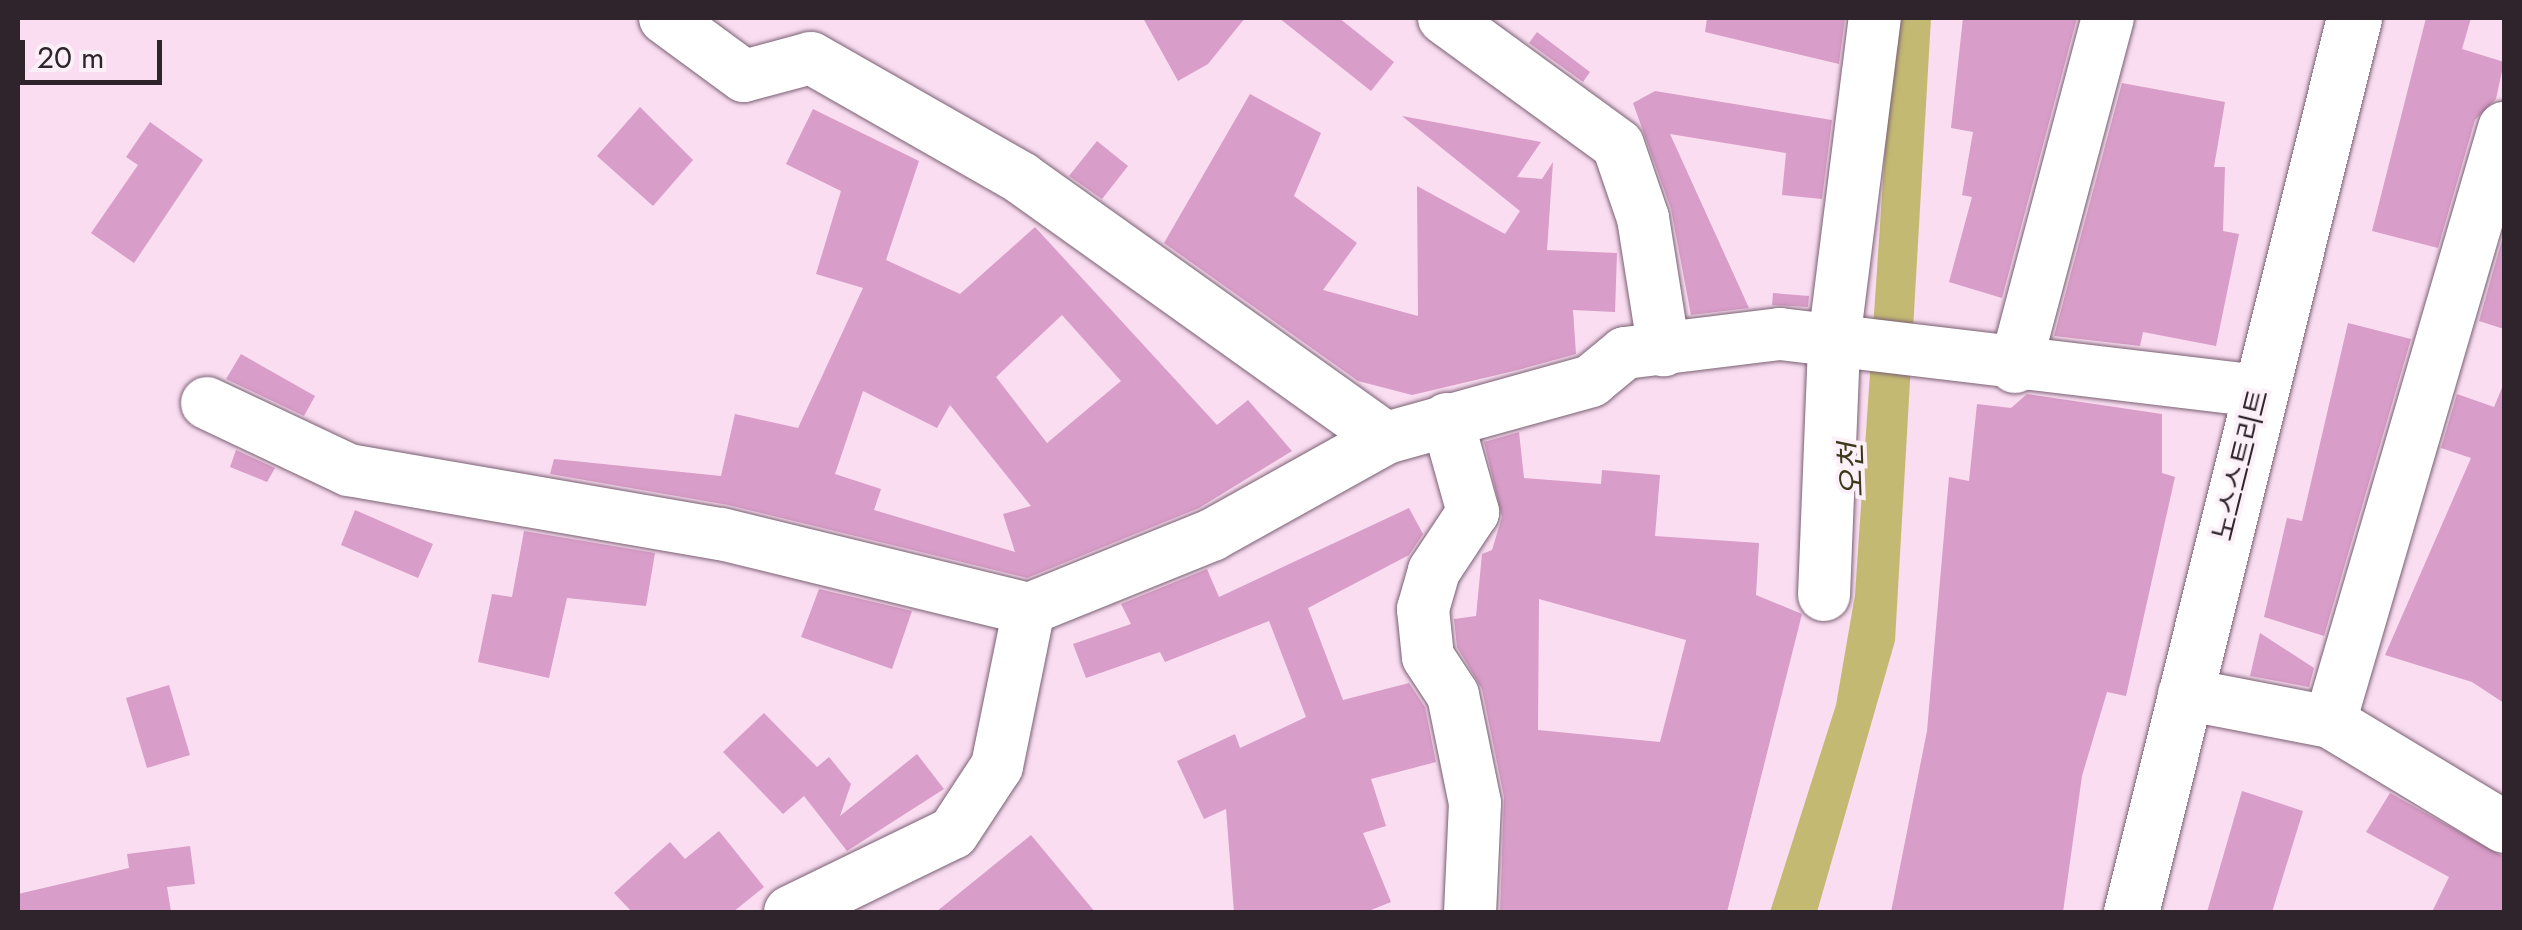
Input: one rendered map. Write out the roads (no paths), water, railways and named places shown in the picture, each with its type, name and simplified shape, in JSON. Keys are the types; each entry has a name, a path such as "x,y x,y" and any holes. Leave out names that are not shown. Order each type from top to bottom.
{"main road":[{"name":"노스스트리트","path":"2131,912 2354,18"}],"street":[{"path":"665,18 744,76 811,58 1020,178 1386,438"},
{"path":"1444,18 1618,145 1644,218 1664,350"},
{"path":"1824,594 1834,340 1875,18"},
{"path":"2015,367 2108,18"},
{"path":"2330,722 2504,128"},
{"path":"207,404 349,470 721,534 1030,609 1212,535 1386,438 1590,381 1626,353 1780,334 2015,367 2260,391"},
{"path":"1447,419 1473,512 1434,572 1423,609 1428,657 1453,695 1475,803 1470,912"},
{"path":"790,912 953,833 997,766 1030,609"},
{"path":"2184,694 2330,722 2504,828"}],"water label":[{"name":"오천","path":"1852,470"}]}
